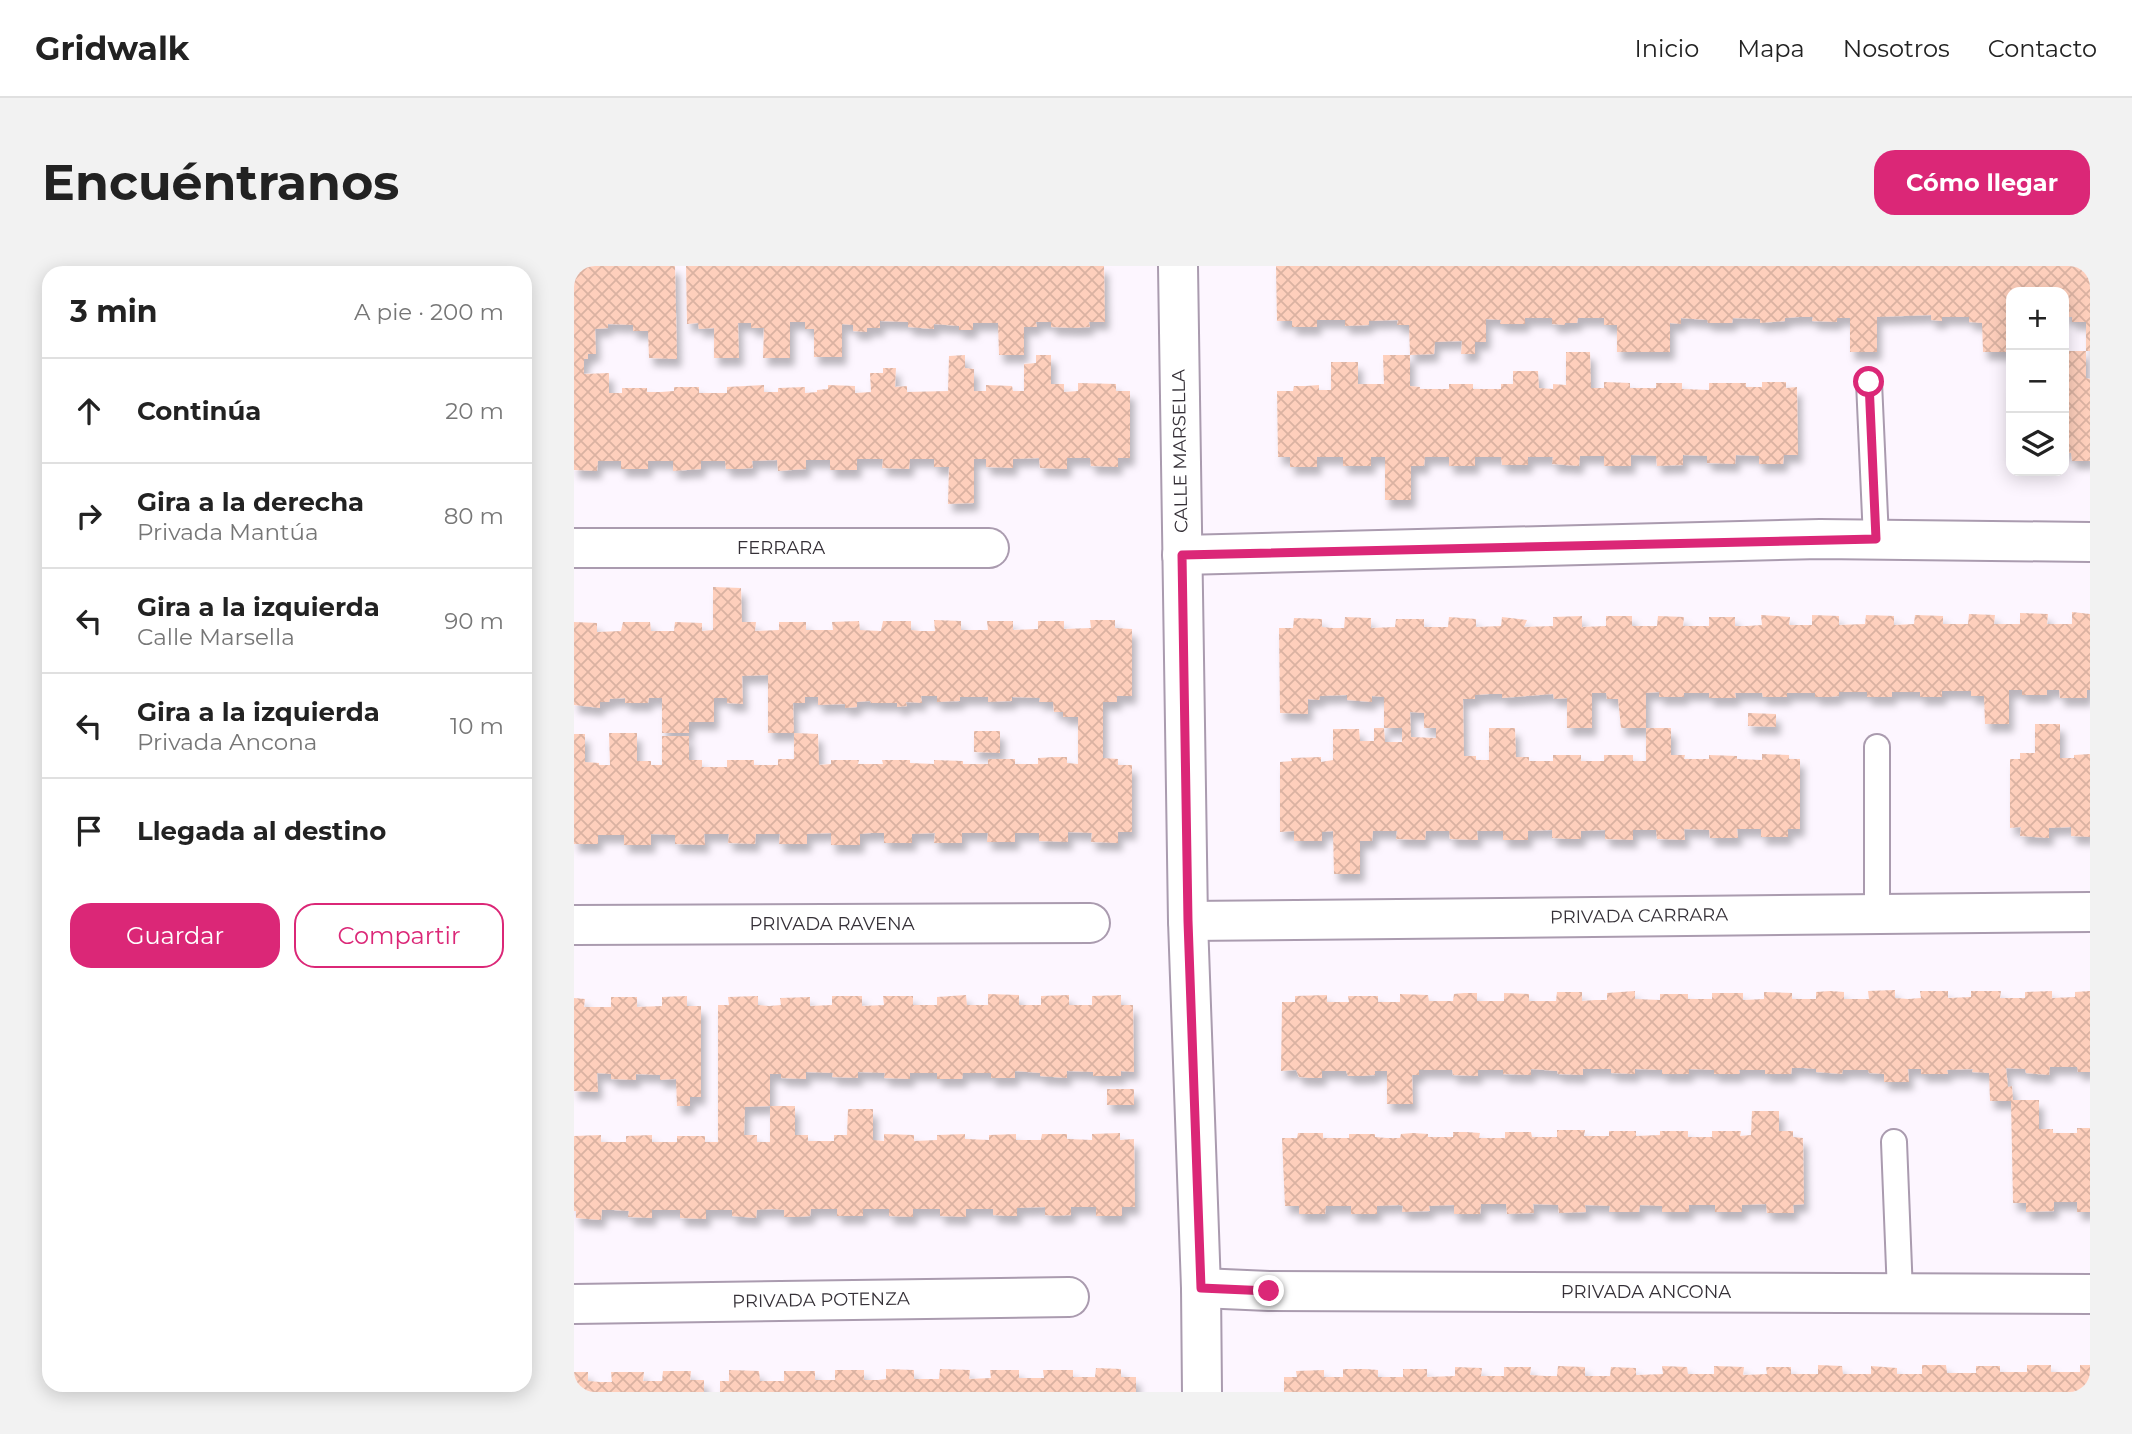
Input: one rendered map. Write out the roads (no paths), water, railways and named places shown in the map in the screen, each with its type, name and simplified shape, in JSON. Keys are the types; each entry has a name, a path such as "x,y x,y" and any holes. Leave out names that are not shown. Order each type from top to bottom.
{"street":[{"name":"CALLE MARSELLA","path":"1178,266 1188,921 1202,1392"},
{"path":"1182,555 1876,539 2090,542"},
{"name":"FERRARA","path":"574,548 989,548"},
{"name":"PRIVADA CARRARA","path":"1188,921 1877,912 2090,912"},
{"name":"PRIVADA RAVENA","path":"574,925 1090,923"},
{"name":"PRIVADA ANCONA","path":"1201,1288 1269,1291 2090,1294"},
{"name":"PRIVADA POTENZA","path":"574,1304 1069,1297"}],"lane":[{"path":"1869,382 1876,539"},
{"path":"1877,747 1877,912"},
{"path":"1894,1142 1900,1293"}]}
